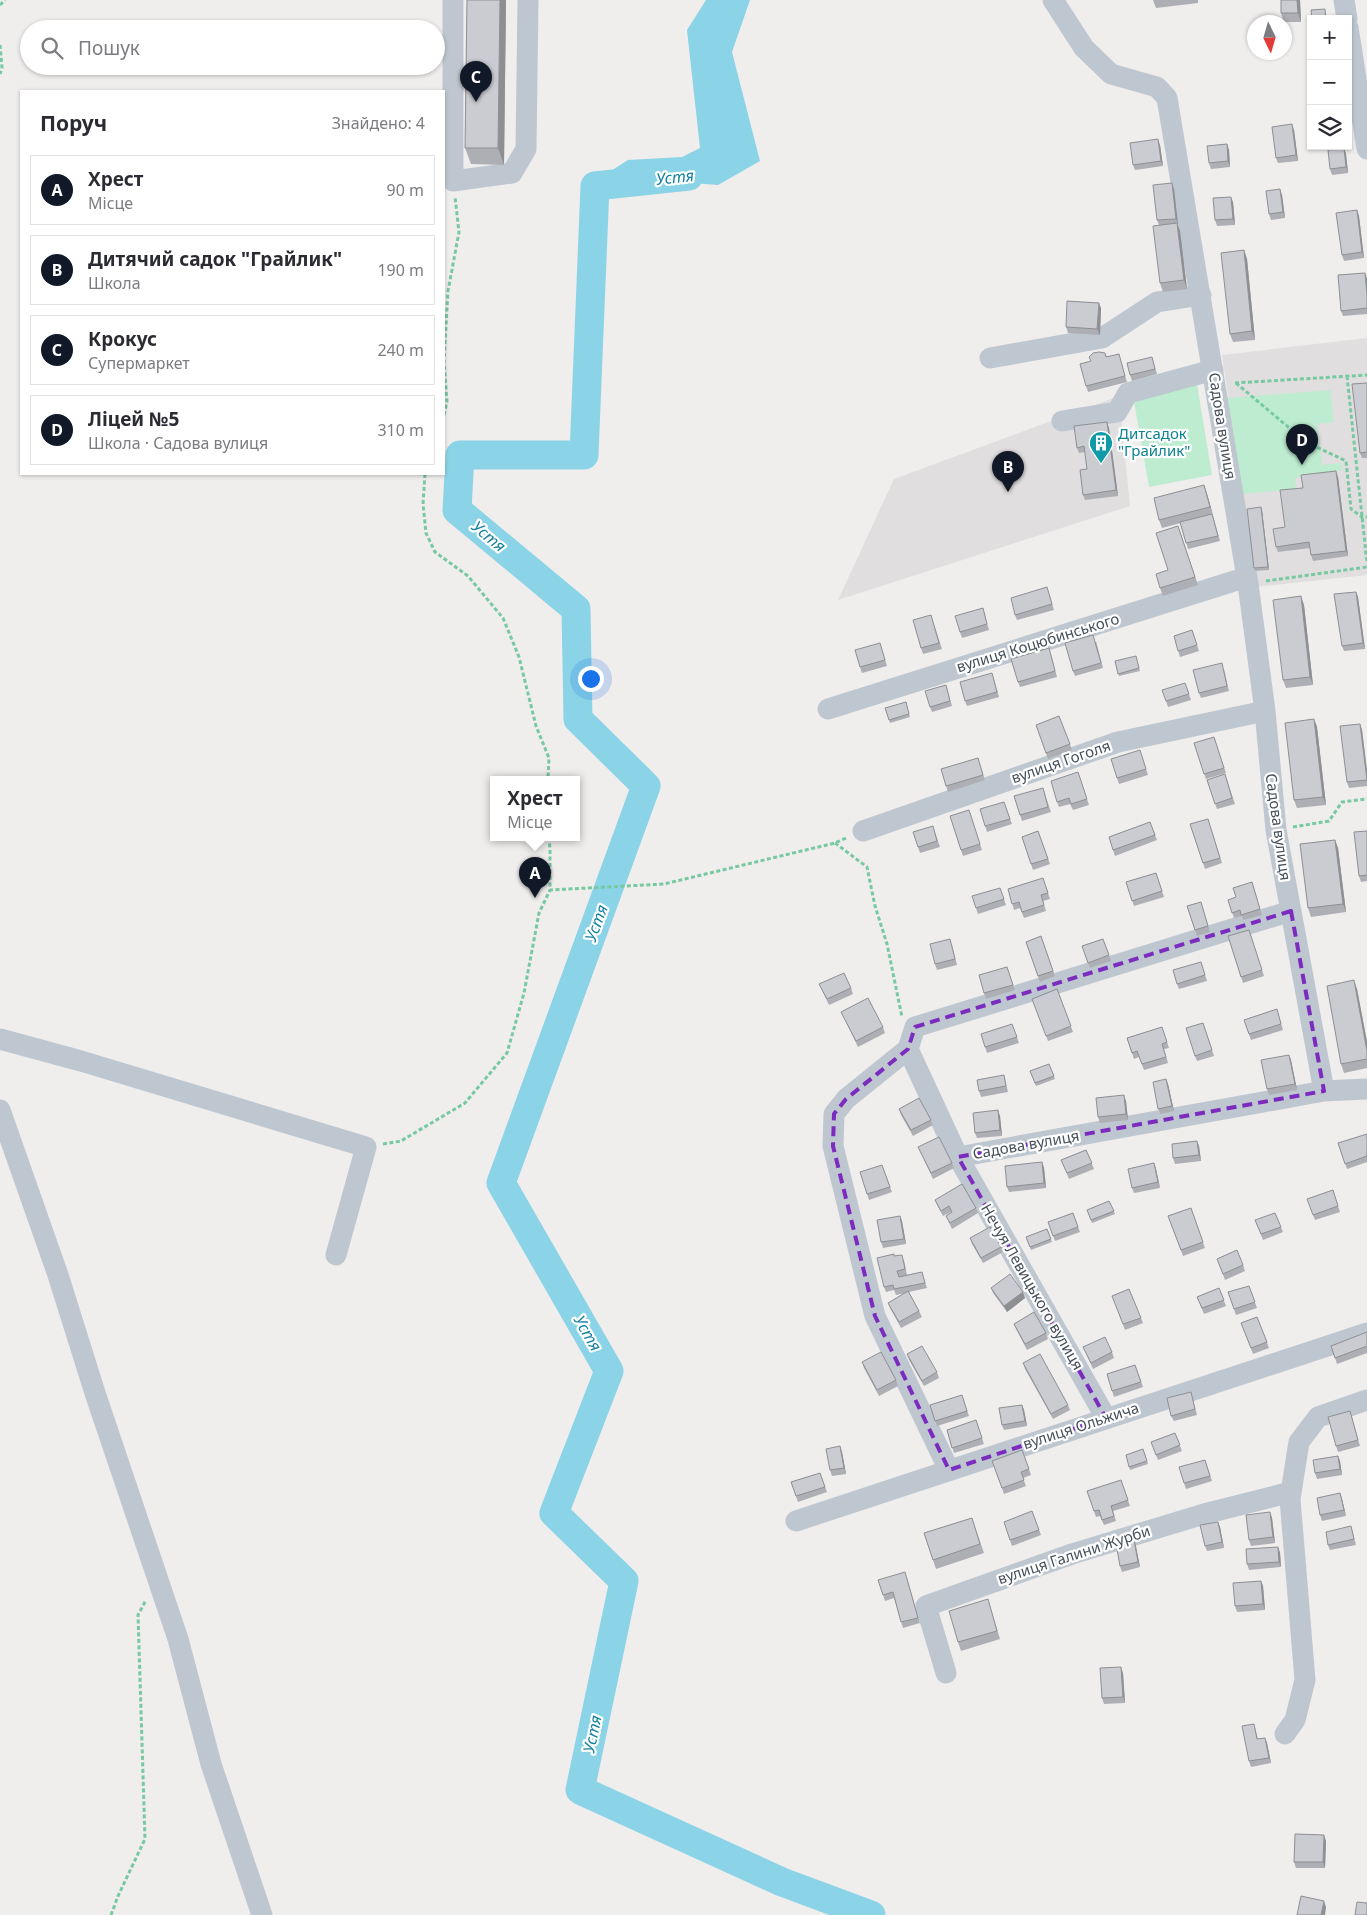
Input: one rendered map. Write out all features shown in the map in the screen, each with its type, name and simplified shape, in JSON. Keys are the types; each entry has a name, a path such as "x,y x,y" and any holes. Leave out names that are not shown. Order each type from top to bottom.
{"street":[{"path":"453,0 453,182 512,172 526,149 528,0"},
{"name":"Садова вулиця","path":"1053,0 1084,48 1111,74 1157,87 1167,98 1201,295 1221,377 1265,711 1276,830 1324,1091"},
{"path":"1344,0 1346,15"},
{"path":"1352,53 1367,149"},
{"path":"990,358 1102,338 1157,302 1201,295"},
{"path":"1062,421 1117,412 1128,393 1221,377"},
{"name":"вулиця Коцюбинського","path":"828,709 1248,581"},
{"name":"вулиця Гоголя","path":"863,830 1118,742 1265,711"},
{"path":"949,1470 875,1316 833,1146 834,1114 846,1099 908,1049 915,1027 1291,911"},
{"path":"0,1039 366,1147 336,1255"},
{"name":"Садова вулиця","path":"908,1049 958,1157 1324,1091 1367,1089"},
{"path":"0,1110 58,1276 95,1394 178,1639 211,1764 262,1915"},
{"name":"Нечуя Левицького вулиця","path":"958,1157 1106,1418"},
{"name":"вулиця Ольжича","path":"796,1521 1367,1333"},
{"path":"1285,1734 1295,1720 1305,1680 1302,1623 1290,1499 1299,1442 1318,1417 1367,1400"},
{"name":"вулиця Галини Журби","path":"946,1673 926,1606 1072,1554 1204,1514 1291,1492"}],"path":[{"path":"0,5 4,0"},
{"path":"0,45 2,68 0,74"},
{"path":"445,344 448,291 458,232 453,182"},
{"path":"445,375 447,402 445,411"},
{"path":"1221,377 1367,375"},
{"path":"1347,376 1367,563"},
{"path":"1221,377 1306,442 1346,461 1351,509 1362,517 1367,517"},
{"path":"425,475 423,504 426,533 434,552 468,576 503,618 520,657 536,726 549,758 548,776"},
{"path":"1248,581 1367,567"},
{"path":"1276,830 1329,821 1342,802 1367,798"},
{"path":"550,890 568,891 664,884 835,843 863,830"},
{"path":"366,1147 401,1141 465,1103 507,1052 524,993 539,913 550,890 549,841"},
{"path":"835,843 867,867 875,906 887,944 903,1020"},
{"path":"111,1915 144,1839 138,1615 157,1580"}],"highlighted area":[{"path":"1291,911 1324,1091 958,1157 1106,1418 949,1470 875,1316 833,1146 834,1114 846,1099 908,1049 915,1027"}],"shaded area":[{"path":"1367,338 1367,575 1256,587 1222,355"},
{"path":"1119,396 1130,506 838,600 894,479"}],"green space":[{"path":"1197,384 1212,475 1149,487 1133,396"},
{"path":"1330,390 1334,422 1317,424 1322,465 1341,463 1343,470 1295,478 1296,489 1242,494 1227,398"}],"water":[{"path":"706,0 750,0 732,52 760,161 718,185 603,176 628,160 682,157 700,148 687,30"}],"building":[{"path":"467,0 500,0 498,148 465,148"},
{"path":"1281,0 1297,0 1298,13 1281,13"},
{"path":"1325,9 1326,15 1312,15 1311,10"},
{"path":"1292,124 1296,155 1276,158 1272,127"},
{"path":"1158,139 1161,161 1133,165 1130,143"},
{"path":"1227,144 1228,161 1209,163 1207,146"},
{"path":"1328,150 1344,150 1346,167 1330,169"},
{"path":"1172,183 1176,219 1157,220 1153,185"},
{"path":"1280,189 1283,212 1269,214 1266,191"},
{"path":"1231,197 1233,219 1215,220 1213,198"},
{"path":"1357,210 1362,252 1342,255 1336,213"},
{"path":"1177,223 1184,280 1160,283 1153,226"},
{"path":"1244,250 1252,331 1230,334 1221,253"},
{"path":"1365,273 1367,308 1341,311 1338,275"},
{"path":"1067,301 1099,303 1097,329 1066,327"},
{"path":"1093,353 1105,353 1106,357 1119,354 1125,376 1086,386 1080,364 1091,361 1089,357"},
{"path":"1152,357 1155,369 1130,375 1127,363"},
{"path":"1367,383 1367,452 1360,453 1352,384"},
{"name":"Дитсадок \"Грайлик\"","path":"1107,422 1116,490 1083,495 1080,470 1087,469 1084,446 1077,448 1074,426"},
{"path":"1336,471 1346,551 1311,555 1309,542 1276,547 1273,529 1285,527 1280,490 1303,488 1301,475"},
{"path":"1204,485 1210,507 1159,520 1154,498"},
{"path":"1261,507 1268,567 1254,568 1247,509"},
{"path":"1212,514 1218,536 1186,543 1180,522"},
{"path":"1178,526 1195,577 1160,588 1156,574 1168,570 1156,533"},
{"path":"1047,587 1052,604 1015,615 1011,598"},
{"path":"1356,592 1363,643 1342,646 1334,594"},
{"path":"1301,596 1310,677 1283,680 1273,600"},
{"path":"983,608 987,624 960,632 955,616"},
{"path":"931,615 939,643 921,648 913,620"},
{"path":"1192,630 1197,645 1178,651 1174,636"},
{"path":"1093,635 1101,663 1073,671 1065,643"},
{"path":"880,643 885,660 860,667 855,650"},
{"path":"1049,648 1055,671 1018,682 1011,659"},
{"path":"1136,656 1139,668 1118,674 1115,661"},
{"path":"1222,663 1227,686 1199,693 1193,670"},
{"path":"992,673 997,692 965,701 960,682"},
{"path":"1185,683 1189,694 1166,701 1162,690"},
{"path":"946,685 950,701 930,707 925,691"},
{"path":"906,702 909,714 889,720 885,708"},
{"path":"1059,716 1070,744 1046,753 1036,725"},
{"path":"1314,719 1323,797 1294,800 1285,723"},
{"path":"1360,724 1367,780 1347,782 1340,726"},
{"path":"1214,737 1224,768 1204,774 1194,743"},
{"path":"1140,750 1146,769 1117,778 1111,759"},
{"path":"978,758 983,775 946,786 941,769"},
{"path":"1078,772 1087,799 1071,804 1069,798 1057,802 1051,781"},
{"path":"1225,774 1232,798 1215,804 1207,780"},
{"path":"1043,788 1048,807 1020,815 1014,796"},
{"path":"1004,802 1010,819 985,826 980,809"},
{"path":"969,810 980,844 961,850 950,816"},
{"path":"1208,819 1220,858 1203,863 1190,824"},
{"path":"1150,822 1155,835 1113,850 1109,837"},
{"path":"933,826 937,841 918,847 913,832"},
{"path":"1038,831 1048,859 1031,864 1022,837"},
{"path":"1367,831 1367,875 1359,876 1354,832"},
{"path":"1335,840 1343,904 1308,908 1300,844"},
{"path":"1156,873 1162,891 1132,901 1126,882"},
{"path":"1043,878 1048,893 1041,895 1044,905 1022,912 1019,902 1012,904 1008,889"},
{"path":"1252,882 1260,909 1241,915 1240,910 1232,913 1228,900 1236,897 1233,888"},
{"path":"1000,888 1004,899 976,908 972,896"},
{"path":"1201,902 1208,926 1195,930 1187,906"},
{"path":"1249,930 1262,970 1241,977 1228,936"},
{"path":"1041,936 1053,971 1038,976 1026,942"},
{"path":"950,939 955,959 935,964 930,944"},
{"path":"1103,939 1109,955 1088,963 1082,946"},
{"path":"1201,962 1205,975 1177,984 1173,970"},
{"path":"1007,967 1013,985 984,993 979,975"},
{"path":"844,973 851,988 827,999 819,984"},
{"path":"1354,980 1367,1059 1341,1064 1327,986"},
{"path":"1057,989 1071,1026 1046,1036 1032,999"},
{"path":"868,998 883,1027 856,1041 841,1012"},
{"path":"1277,1009 1281,1024 1249,1034 1244,1020"},
{"path":"1203,1023 1212,1050 1195,1056 1186,1028"},
{"path":"1012,1024 1017,1037 985,1047 981,1034"},
{"path":"1162,1027 1167,1042 1162,1044 1166,1057 1142,1064 1137,1051 1132,1053 1127,1038"},
{"path":"1289,1055 1295,1084 1267,1089 1261,1060"},
{"path":"1049,1064 1054,1076 1035,1083 1030,1071"},
{"path":"1004,1075 1006,1086 979,1091 977,1080"},
{"path":"1166,1079 1172,1106 1158,1109 1153,1082"},
{"path":"1124,1095 1126,1114 1098,1117 1096,1098"},
{"path":"919,1098 931,1120 911,1130 899,1109"},
{"path":"998,1110 1000,1130 975,1133 973,1113"},
{"path":"1367,1134 1367,1156 1345,1164 1338,1143"},
{"path":"939,1137 952,1163 931,1173 918,1147"},
{"path":"1197,1141 1199,1155 1173,1158 1172,1144"},
{"path":"1086,1150 1092,1163 1067,1173 1061,1160"},
{"path":"1042,1162 1044,1183 1007,1187 1005,1166"},
{"path":"1154,1163 1158,1182 1132,1188 1128,1169"},
{"path":"882,1165 890,1187 867,1194 860,1172"},
{"path":"962,1184 976,1208 950,1223 946,1216 952,1212 949,1206 941,1211 935,1200"},
{"path":"1333,1190 1338,1206 1313,1215 1307,1199"},
{"path":"1109,1201 1114,1211 1091,1220 1087,1210"},
{"path":"1191,1208 1203,1242 1181,1250 1168,1216"},
{"path":"1073,1213 1078,1227 1053,1236 1048,1222"},
{"path":"1275,1213 1281,1227 1261,1234 1255,1220"},
{"path":"900,1216 904,1239 881,1242 877,1220"},
{"path":"990,1227 1001,1247 981,1258 970,1238"},
{"path":"1047,1229 1051,1239 1030,1247 1026,1237"},
{"path":"1237,1250 1243,1265 1223,1274 1217,1259"},
{"path":"894,1254 894,1256 902,1255 905,1269 897,1271 899,1277 922,1272 925,1283 894,1289 893,1285 884,1287 877,1258"},
{"path":"1010,1274 1023,1292 1004,1306 991,1288"},
{"path":"1249,1286 1255,1302 1234,1309 1228,1292"},
{"path":"1219,1288 1224,1300 1202,1308 1197,1297"},
{"path":"1129,1289 1141,1318 1123,1324 1112,1296"},
{"path":"908,1291 919,1311 899,1322 888,1303"},
{"path":"1034,1312 1046,1333 1025,1344 1014,1324"},
{"path":"1257,1317 1267,1342 1251,1348 1241,1323"},
{"path":"1367,1332 1367,1346 1335,1358 1331,1346"},
{"path":"1105,1337 1112,1352 1091,1363 1083,1347"},
{"path":"922,1346 937,1372 922,1381 907,1354"},
{"path":"881,1352 896,1380 877,1390 862,1362"},
{"path":"1040,1354 1068,1405 1051,1414 1023,1363"},
{"path":"1135,1365 1141,1382 1112,1391 1107,1374"},
{"path":"1191,1392 1195,1409 1171,1416 1167,1398"},
{"path":"962,1395 967,1411 935,1421 930,1405"},
{"path":"1022,1405 1025,1421 1002,1425 999,1408"},
{"path":"1350,1411 1358,1440 1336,1446 1328,1417"},
{"path":"976,1420 982,1438 952,1448 947,1430"},
{"path":"1175,1433 1180,1445 1156,1455 1151,1442"},
{"path":"840,1446 844,1468 830,1470 826,1449"},
{"path":"1143,1449 1147,1461 1129,1467 1126,1455"},
{"path":"1022,1450 1029,1469 1021,1472 1024,1480 1002,1488 992,1461"},
{"path":"1338,1456 1340,1469 1315,1473 1313,1460"},
{"path":"1205,1460 1210,1476 1184,1483 1179,1467"},
{"path":"820,1473 825,1487 796,1496 791,1482"},
{"path":"1121,1480 1128,1500 1111,1506 1114,1516 1102,1520 1099,1510 1094,1511 1087,1491"},
{"path":"1340,1493 1344,1510 1320,1515 1317,1498"},
{"path":"1032,1511 1039,1530 1010,1540 1004,1522"},
{"path":"1270,1512 1273,1537 1249,1540 1246,1515"},
{"path":"972,1518 980,1544 933,1560 924,1533"},
{"path":"1218,1522 1222,1542 1205,1546 1200,1525"},
{"path":"1351,1526 1354,1539 1328,1545 1326,1532"},
{"path":"1134,1540 1138,1562 1120,1566 1116,1544"},
{"path":"1278,1547 1279,1562 1247,1564 1246,1549"},
{"path":"905,1572 918,1618 901,1622 893,1592 883,1595 878,1580"},
{"path":"1261,1581 1263,1604 1235,1606 1233,1583"},
{"path":"988,1599 997,1631 958,1642 949,1611"},
{"path":"1121,1667 1123,1697 1102,1698 1100,1668"},
{"path":"1254,1724 1257,1739 1265,1738 1269,1758 1249,1761 1242,1726"},
{"path":"1295,1834 1324,1835 1323,1862 1294,1862"},
{"path":"1301,1896 1324,1901 1321,1915 1297,1915"},
{"path":"1357,1902 1367,1903 1367,1915 1355,1915"}],"waterway":[{"name":"Устя","path":"689,176 595,186 584,455 460,455 457,510 576,609 578,719 646,786 501,1183 609,1371 554,1513 624,1581 580,1790 782,1882 871,1915"}],"place":[{"name":"Крокус","path":"476,102"},
{"name":"Дитсадок \"Грайлик\"","path":"1101,464"},
{"name":"Ліцей №5","path":"1302,465"},
{"name":"Дитячий садок \"Грайлик\"","path":"1008,492"},
{"name":"Хрест","path":"535,898"}]}
